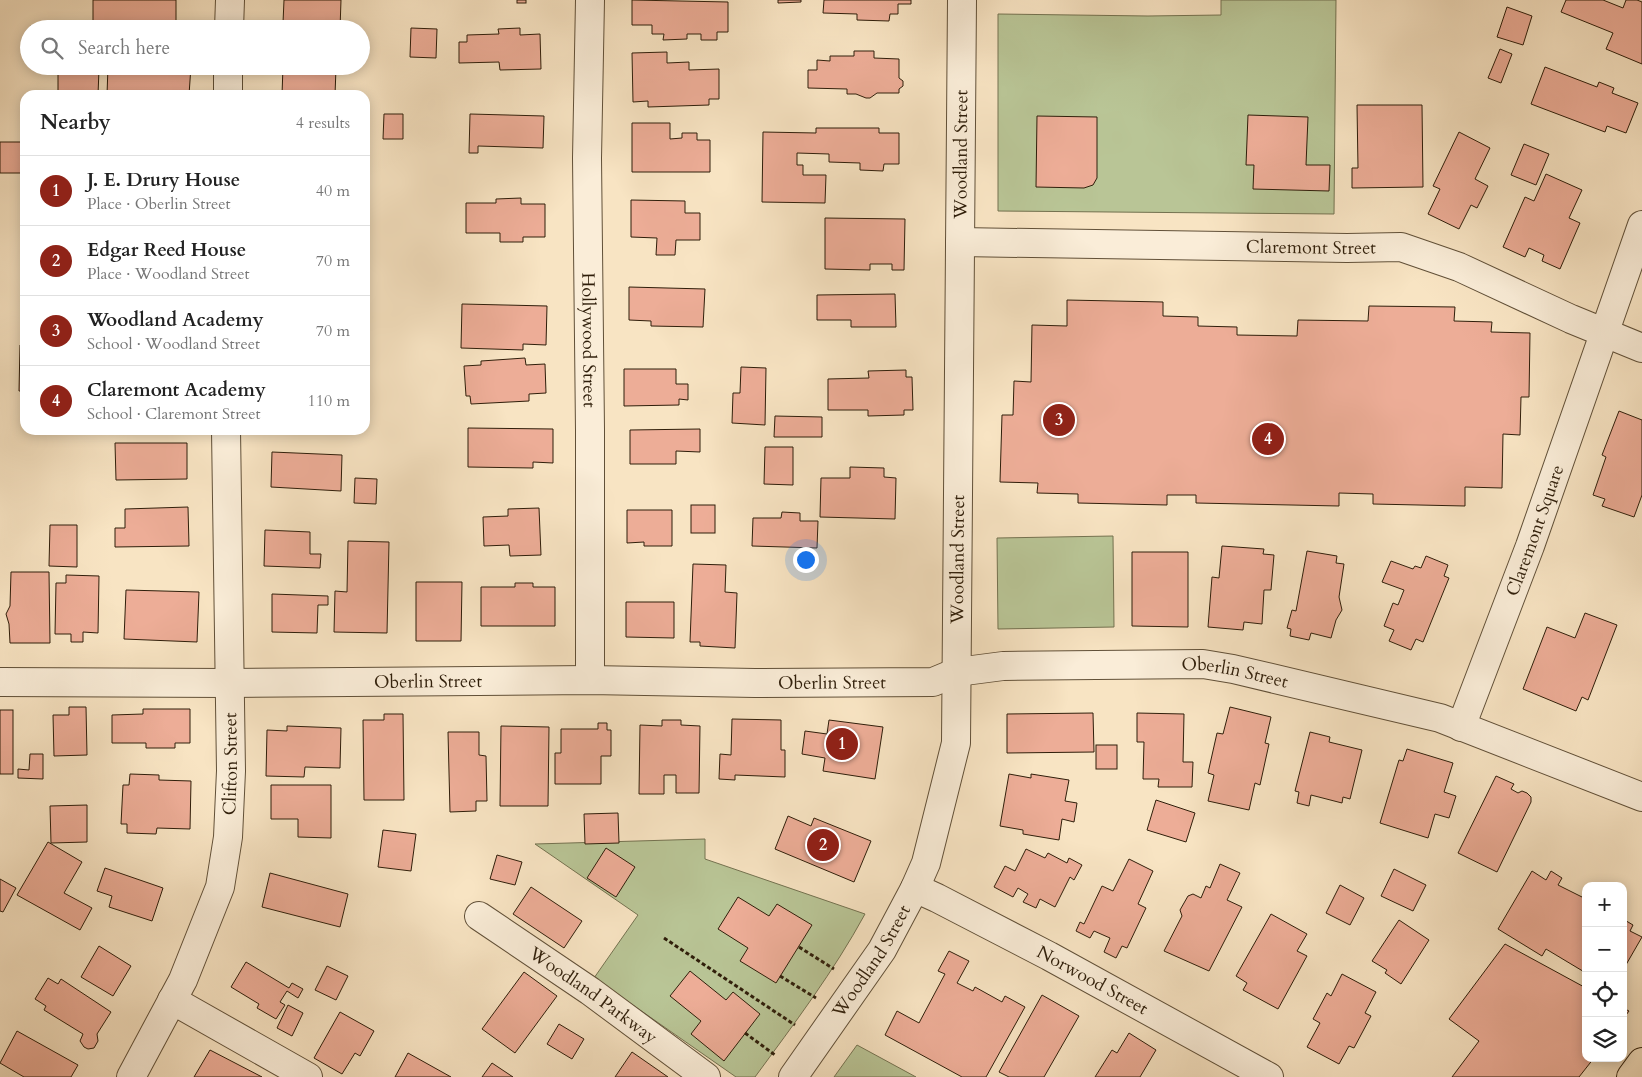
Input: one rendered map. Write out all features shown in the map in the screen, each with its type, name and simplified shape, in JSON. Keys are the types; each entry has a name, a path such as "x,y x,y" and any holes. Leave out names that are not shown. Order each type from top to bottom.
{"main road":[{"path":"1631,1077 1642,1062"}],"street":[{"path":"229,20 230,0"},
{"name":"Hollywood Street","path":"590,0 587,158 590,680"},
{"name":"Woodland Street","path":"793,1077 882,950 915,888 926,863 956,743 962,0"},
{"path":"228,75 228,90"},
{"name":"Claremont Square","path":"1461,727 1528,552 1642,225"},
{"name":"Claremont Street","path":"960,242 1347,248 1401,247 1459,267 1571,319 1642,348"},
{"name":"Clifton Street","path":"131,1077 183,980 220,887 228,837 231,771 228,683 226,435"},
{"name":"Oberlin Street","path":"0,682 228,683 590,680 755,683 932,682 957,672 1002,666 1203,664 1233,669 1440,718 1642,797"},
{"name":"Norwood Street","path":"915,888 1049,956 1269,1077"},
{"name":"Woodland Parkway","path":"479,916 590,991 706,1077"},
{"path":"172,1000 308,1077"}],"path":[{"path":"664,938 798,1026"},
{"path":"799,947 836,970"},
{"path":"780,976 817,999"},
{"path":"745,1033 776,1055"}],"green space":[{"path":"1221,0 1336,0 1334,214 998,211 998,14 1221,15"},
{"path":"1113,536 1114,627 998,629 997,538"},
{"path":"705,839 705,859 865,914 827,977 755,1077 736,1077 594,978 638,915 535,844"},
{"path":"857,1045 916,1077 834,1077"}],"building":[{"path":"93,0 176,0 176,20 93,20"},
{"path":"284,0 341,0 340,20 283,20"},
{"path":"517,0 526,0 526,3 517,3"},
{"path":"632,0 728,2 728,32 717,32 717,40 701,40 701,34 687,34 687,39 663,40 664,34 652,34 652,25 632,25"},
{"path":"778,0 801,0 801,2 778,3"},
{"path":"824,0 911,0 911,4 898,4 898,14 890,14 889,21 857,20 857,14 823,13"},
{"path":"1566,0 1603,0 1623,8 1626,0 1642,2 1642,64 1606,49 1613,33 1561,12"},
{"path":"1507,7 1532,16 1523,45 1497,37"},
{"path":"411,28 437,29 436,58 410,57"},
{"path":"520,28 520,35 540,34 541,69 500,70 499,62 459,63 459,42 467,42 467,35 499,34 498,29"},
{"path":"1500,49 1512,54 1501,83 1488,78"},
{"path":"854,51 874,51 874,58 899,59 899,78 903,81 903,86 899,89 899,93 877,93 870,98 866,98 856,94 847,94 847,89 808,88 808,70 817,70 817,60 830,61 830,56 854,56"},
{"path":"667,52 667,63 689,62 689,70 719,69 719,99 709,99 709,105 648,107 648,101 633,102 632,53"},
{"path":"1545,67 1597,87 1599,82 1614,88 1612,93 1638,103 1626,133 1607,126 1605,132 1531,104"},
{"path":"58,75 99,75 98,90 58,90"},
{"path":"108,75 190,75 189,90 107,90"},
{"path":"283,75 336,75 335,90 282,90"},
{"path":"1357,105 1422,105 1423,187 1352,188 1352,168 1358,168"},
{"path":"384,114 403,114 403,139 383,139"},
{"path":"470,114 544,116 543,148 478,146 478,153 469,153"},
{"path":"1248,115 1308,117 1306,165 1330,165 1329,191 1253,189 1254,165 1246,165"},
{"path":"1037,116 1097,117 1097,178 1093,185 1084,188 1036,187"},
{"path":"632,123 670,123 670,139 682,138 682,133 697,133 697,140 710,140 710,172 632,172"},
{"path":"816,128 879,128 879,133 899,133 899,164 884,164 883,171 860,170 860,163 829,162 829,154 797,153 797,165 803,165 803,175 826,175 825,203 762,202 763,132 816,133"},
{"path":"1459,132 1490,148 1475,179 1488,186 1477,208 1471,205 1459,229 1428,214 1440,189 1433,186"},
{"path":"0,142 20,142 20,173 0,173"},
{"path":"1524,144 1549,154 1536,185 1511,175"},
{"path":"1546,174 1582,190 1569,218 1580,223 1560,269 1542,261 1544,255 1529,248 1525,257 1503,247 1525,197 1534,201"},
{"path":"521,198 521,204 545,204 545,237 523,237 523,242 500,242 500,233 466,233 466,203 496,203 496,199"},
{"path":"631,200 685,201 685,213 700,213 700,240 676,240 675,255 656,255 657,238 631,237"},
{"path":"825,218 905,219 904,270 892,270 892,264 870,264 870,270 825,269"},
{"path":"629,287 705,289 703,327 651,326 651,321 629,320"},
{"path":"895,294 896,327 851,327 851,320 817,320 817,295"},
{"path":"1067,300 1163,302 1163,316 1198,317 1198,326 1237,327 1237,335 1297,336 1298,320 1368,321 1369,306 1455,307 1454,321 1492,322 1491,332 1530,333 1529,397 1521,397 1520,435 1503,434 1502,488 1465,487 1465,506 1373,504 1373,494 1339,493 1339,506 1196,503 1196,495 1167,495 1167,505 1078,503 1078,494 1037,493 1038,483 1000,482 1002,415 1013,415 1014,381 1031,382 1032,325 1067,326"},
{"path":"462,304 547,306 546,345 523,344 523,350 461,348"},
{"path":"20,345 20,391 19,391"},
{"path":"525,358 526,365 545,364 546,393 529,394 529,401 471,404 470,396 466,396 464,366 481,365 481,361"},
{"path":"741,367 766,368 765,425 732,423 733,393 740,393"},
{"path":"624,369 676,369 676,384 688,384 688,400 679,399 679,405 624,406"},
{"path":"906,370 906,377 912,377 913,410 904,410 904,415 868,416 868,410 828,410 828,379 869,378 868,371"},
{"path":"1619,411 1642,420 1642,495 1634,517 1602,506 1605,499 1593,495 1606,457 1602,455"},
{"path":"775,416 822,417 822,437 774,437"},
{"path":"468,428 553,429 553,463 533,462 533,468 468,467"},
{"path":"700,429 700,452 676,451 676,464 630,464 630,430"},
{"path":"115,443 187,443 187,479 116,480"},
{"path":"765,447 793,447 793,485 764,484"},
{"path":"272,452 342,455 341,491 271,487"},
{"path":"850,467 884,468 884,477 896,478 895,519 820,517 821,478 850,478"},
{"path":"355,478 377,479 376,504 354,503"},
{"path":"691,505 715,505 715,533 691,533"},
{"path":"188,507 189,546 115,547 115,528 125,528 125,509"},
{"path":"539,508 541,555 510,556 509,545 484,546 483,517 508,516 508,509"},
{"path":"627,510 672,510 672,546 644,546 644,542 627,543"},
{"path":"782,512 800,513 800,521 818,521 817,548 752,546 753,518 781,518"},
{"path":"50,525 77,525 77,567 49,566"},
{"path":"265,530 310,532 310,554 321,554 320,568 264,566"},
{"path":"348,541 389,542 387,633 334,632 335,591 347,592"},
{"path":"1222,546 1264,549 1263,554 1274,555 1271,590 1264,590 1262,624 1244,622 1243,630 1208,627 1212,577 1219,578"},
{"path":"1307,551 1337,556 1336,563 1344,564 1339,597 1342,610 1336,620 1331,638 1311,633 1309,640 1290,636 1291,629 1287,628 1292,610 1296,611"},
{"path":"1132,552 1188,552 1188,627 1132,626"},
{"path":"1426,556 1448,565 1444,576 1449,578 1423,642 1416,639 1411,650 1389,641 1394,630 1384,626 1393,603 1398,605 1404,590 1382,582 1391,561 1413,569 1415,566 1421,568"},
{"path":"693,564 726,565 725,592 737,593 735,648 700,646 700,642 690,642"},
{"path":"11,572 49,572 50,643 10,643 9,624 6,614 10,606"},
{"path":"66,575 99,576 98,633 83,632 83,642 71,642 71,634 55,634 56,583 66,583"},
{"path":"416,582 462,582 461,641 416,641"},
{"path":"515,583 533,583 533,587 555,587 555,626 481,626 481,587 515,587"},
{"path":"126,590 199,592 197,642 124,639"},
{"path":"272,594 328,596 328,605 318,605 317,633 272,632"},
{"path":"626,602 674,602 674,638 626,637"},
{"path":"1585,613 1617,625 1588,700 1582,697 1576,711 1523,689 1547,627 1575,638"},
{"path":"69,707 86,707 87,755 54,756 53,715 69,715"},
{"path":"1230,707 1271,717 1265,743 1269,744 1260,785 1255,783 1249,810 1208,801 1214,775 1208,773 1217,733 1223,734"},
{"path":"143,709 190,709 190,743 175,743 175,748 146,748 146,743 112,743 112,715 143,714"},
{"path":"0,710 13,710 13,774 0,774"},
{"path":"1093,713 1094,752 1007,753 1007,714"},
{"path":"1137,713 1184,714 1183,762 1193,762 1192,787 1158,787 1159,779 1143,779 1144,742 1137,742"},
{"path":"384,714 403,714 404,800 364,800 363,720 384,720"},
{"path":"732,719 781,720 781,750 785,750 785,777 735,775 735,780 719,779 720,754 731,755"},
{"path":"662,720 681,720 681,725 700,726 699,793 676,793 676,775 664,775 664,794 639,794 640,725 662,726"},
{"path":"829,720 883,727 875,779 823,771 825,758 802,754 805,731 827,734"},
{"path":"598,723 607,723 607,730 611,730 611,756 601,756 601,784 555,784 555,753 561,753 561,729 598,729"},
{"path":"287,726 341,728 340,768 305,767 304,777 266,776 267,730 287,731"},
{"path":"501,726 549,727 548,806 500,806"},
{"path":"448,732 479,732 479,755 486,756 487,801 476,801 476,811 450,812"},
{"path":"1310,732 1330,737 1329,742 1362,750 1350,799 1343,797 1342,803 1311,795 1309,806 1297,803 1299,792 1295,791"},
{"path":"1096,745 1117,745 1117,769 1096,769"},
{"path":"1407,749 1453,763 1444,792 1456,796 1449,818 1435,814 1428,838 1380,823 1399,760 1403,761"},
{"path":"30,754 43,754 43,779 18,778 18,769 29,770"},
{"path":"130,774 159,775 159,780 191,781 190,829 157,828 156,834 127,833 127,824 121,824 123,785 129,785"},
{"path":"1009,774 1031,778 1031,774 1069,780 1065,801 1077,803 1074,822 1062,819 1059,840 1023,834 1023,830 1000,826"},
{"path":"1496,776 1514,784 1511,789 1518,793 1522,791 1527,793 1531,797 1531,802 1497,872 1458,853"},
{"path":"271,785 331,785 331,838 298,837 298,819 271,819"},
{"path":"1156,800 1195,813 1186,842 1147,830"},
{"path":"87,805 87,842 51,843 50,806"},
{"path":"618,813 619,843 585,844 584,814"},
{"path":"788,816 811,826 814,818 871,841 854,882 775,849"},
{"path":"383,830 416,834 411,871 378,867"},
{"path":"48,842 82,862 64,893 92,908 80,930 17,895"},
{"path":"606,848 635,867 616,897 587,878"},
{"path":"1026,849 1045,858 1048,853 1067,863 1069,858 1082,865 1074,880 1070,877 1055,907 1040,899 1036,908 1023,902 1028,894 1018,888 1013,897 994,887 1005,866 1015,871"},
{"path":"497,855 522,862 515,885 490,879"},
{"path":"1129,859 1153,871 1138,904 1146,908 1127,948 1122,946 1116,958 1104,952 1110,938 1094,931 1090,938 1076,931 1080,922 1084,924 1102,886 1113,891"},
{"path":"1220,864 1240,873 1227,900 1242,907 1209,971 1164,951 1182,916 1180,910 1188,896 1193,894 1201,898 1206,886 1210,888"},
{"path":"105,868 163,888 152,921 109,907 112,896 97,891"},
{"path":"1394,869 1426,885 1413,911 1381,896"},
{"path":"1532,871 1546,880 1551,871 1562,878 1558,885 1582,897 1582,971 1546,949 1542,956 1498,929"},
{"path":"270,873 348,894 340,927 262,907"},
{"path":"0,879 16,888 3,912 0,911"},
{"path":"1340,885 1364,898 1350,925 1326,913"},
{"path":"531,887 582,921 564,948 513,914"},
{"path":"738,897 769,916 777,904 812,925 776,983 740,961 748,948 718,929"},
{"path":"1271,914 1307,934 1297,951 1307,956 1278,1009 1243,990 1247,983 1236,976"},
{"path":"1399,920 1429,940 1401,984 1385,973 1387,970 1372,961"},
{"path":"1627,921 1633,925 1630,931 1642,937 1627,963"},
{"path":"1505,944 1582,986 1582,1062 1591,1062 1579,1077 1452,1077 1479,1041 1449,1019"},
{"path":"99,946 131,966 113,996 81,977"},
{"path":"949,951 969,961 957,983 973,991 975,987 1002,1002 1005,996 1025,1007 986,1077 962,1077 885,1035 897,1011 919,1023 945,974 938,971"},
{"path":"246,962 289,988 292,983 303,989 298,998 287,991 280,1002 285,1005 276,1019 257,1008 259,1004 231,987"},
{"path":"327,966 348,976 336,1000 315,990"},
{"path":"690,971 726,1000 733,992 760,1014 724,1061 691,1034 701,1021 670,996"},
{"path":"524,972 557,996 515,1053 482,1029"},
{"path":"1342,974 1376,992 1365,1013 1371,1016 1354,1048 1349,1046 1339,1064 1307,1047 1320,1023 1313,1019 1327,993 1331,996"},
{"path":"48,978 58,984 61,979 111,1012 97,1034 98,1041 94,1048 88,1049 84,1047 80,1041 83,1034 44,1010 46,1006 35,999"},
{"path":"1042,995 1079,1016 1044,1077 1009,1077 999,1072"},
{"path":"288,1005 303,1013 292,1036 277,1028"},
{"path":"340,1012 374,1031 360,1056 355,1053 342,1074 314,1058"},
{"path":"559,1024 584,1039 572,1059 547,1044"},
{"path":"17,1031 78,1065 71,1077 24,1077 0,1063"},
{"path":"1129,1033 1156,1050 1140,1077 1095,1077 1112,1050 1117,1053"},
{"path":"210,1050 262,1077 194,1077"},
{"path":"632,1052 668,1077 615,1077"},
{"path":"408,1053 451,1077 395,1077"},
{"path":"492,1063 513,1077 482,1077"}],"place":[{"name":"Woodland Academy","path":"1059,420"},
{"name":"Claremont Academy","path":"1268,439"},
{"name":"J. E. Drury House","path":"842,744"},
{"name":"Edgar Reed House","path":"823,845"}]}
